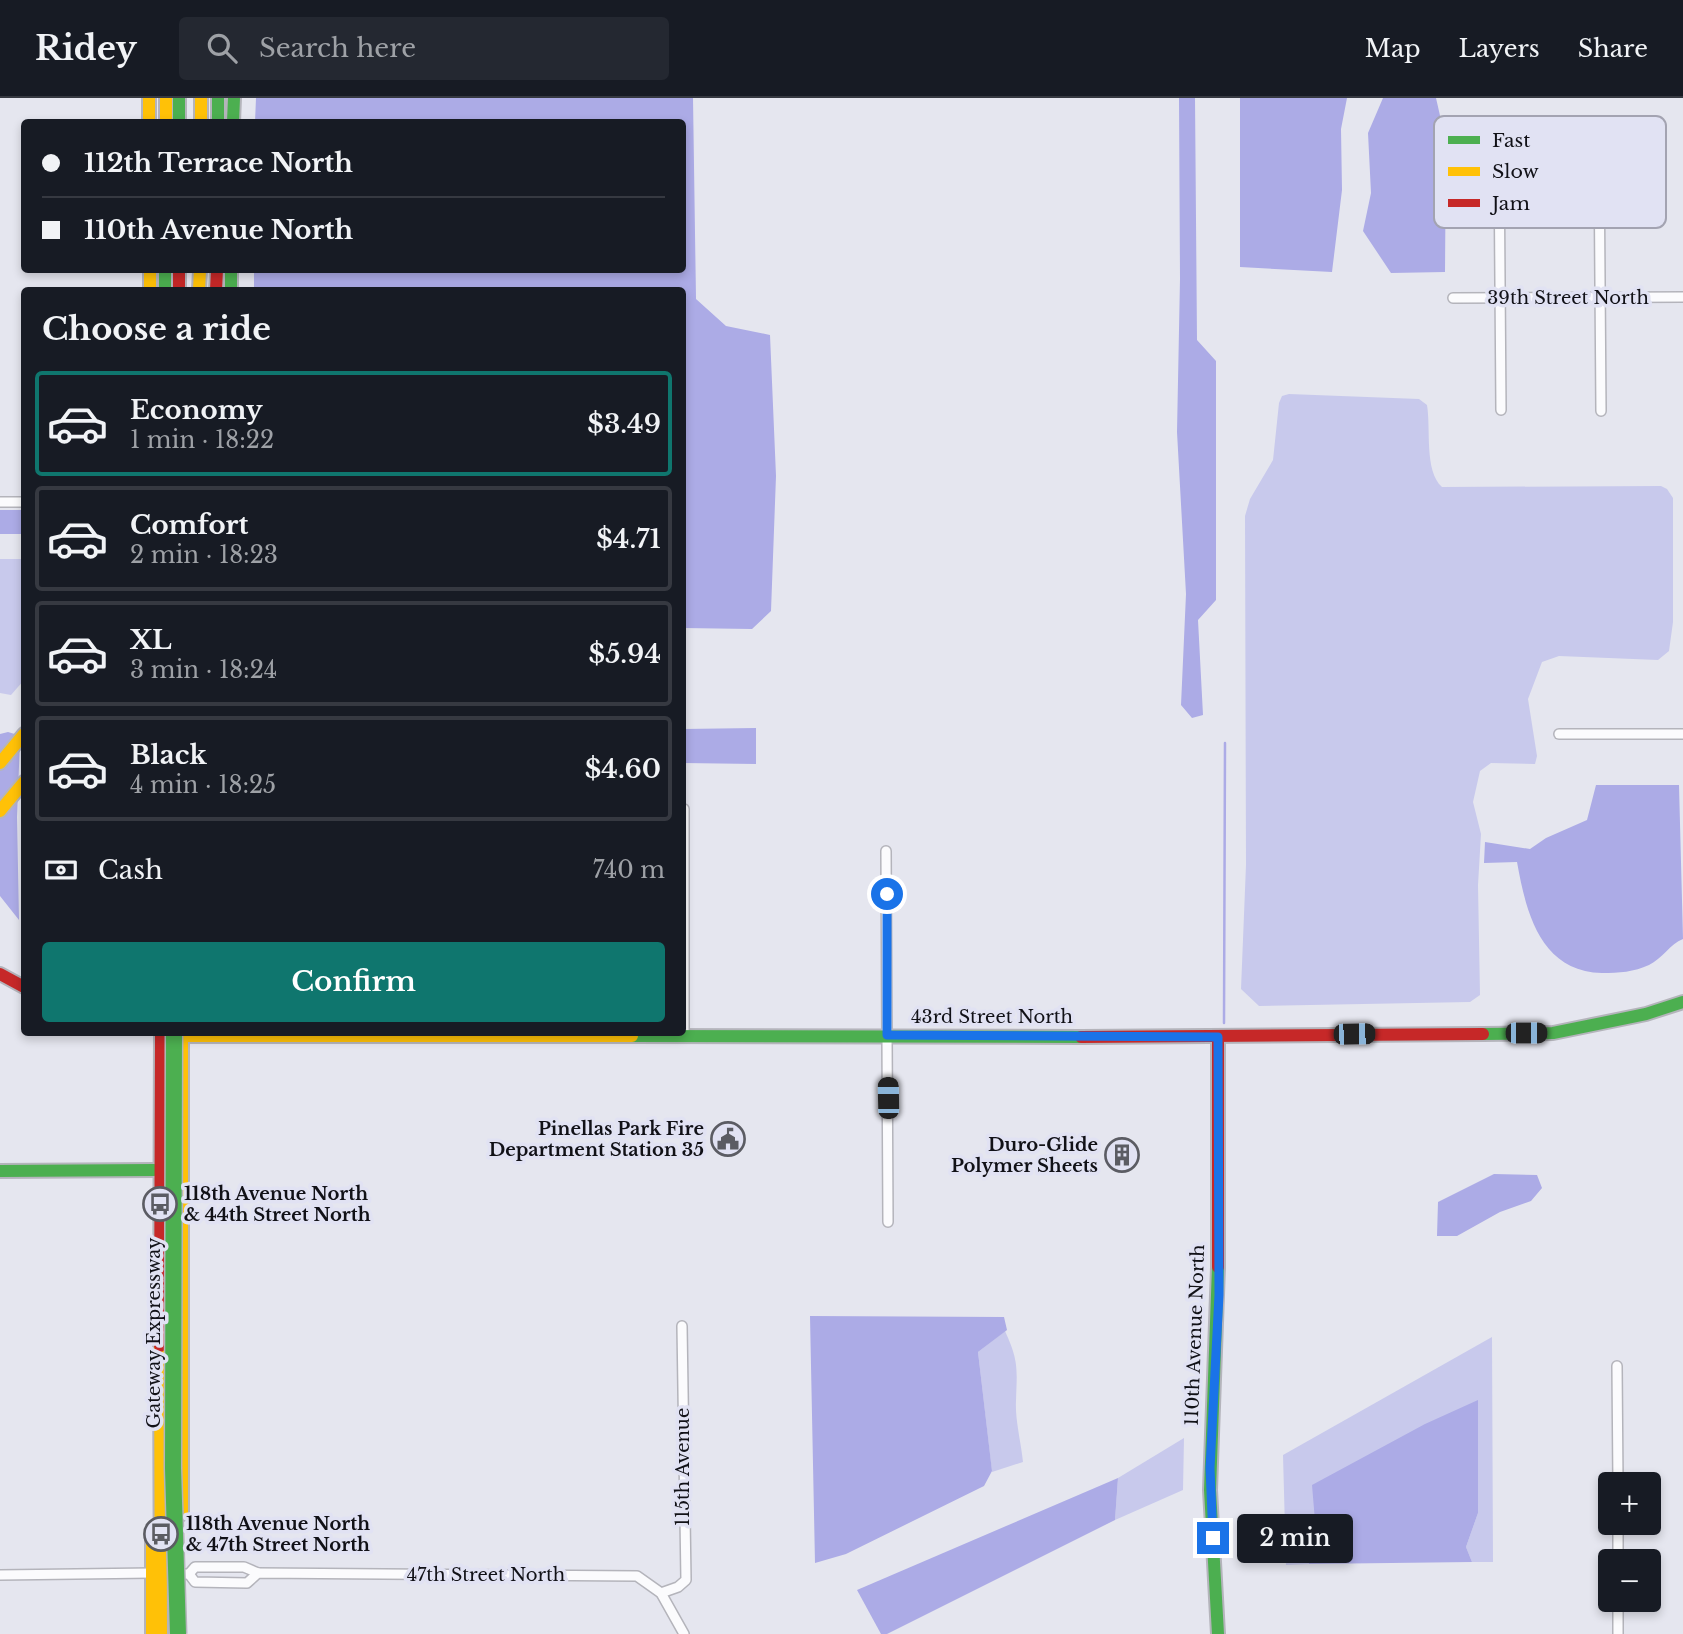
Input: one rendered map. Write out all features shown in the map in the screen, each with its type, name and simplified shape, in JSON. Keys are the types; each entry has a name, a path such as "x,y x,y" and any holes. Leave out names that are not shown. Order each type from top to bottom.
{"main road":[{"path":"149,98 149,119"},
{"path":"166,98 166,119"},
{"path":"179,98 179,119"},
{"path":"201,98 201,119"},
{"path":"218,98 218,119"},
{"path":"233,119 234,98"},
{"path":"0,763 21,738"},
{"path":"0,811 21,786"},
{"path":"0,974 21,984"},
{"name":"43rd Street North","path":"686,1035 1218,1037 1553,1033 1647,1014 1683,1002"},
{"path":"152,1634 154,1036"},
{"name":"Gateway Expressway","path":"161,1036 161,1634"},
{"path":"178,1036 185,1574 180,1634"},
{"name":"Gateway Expressway","path":"178,1036 173,1468 180,1634"},
{"name":"110th Avenue North","path":"1218,1037 1219,1295 1210,1490 1218,1634"},
{"path":"0,1171 154,1170"}],"street":[{"path":"1500,228 1501,410"},
{"path":"1600,228 1601,411"},
{"name":"39th Street North","path":"1453,298 1683,297"},
{"path":"0,502 21,502"},
{"path":"1559,734 1683,734"},
{"path":"886,851 888,1222"},
{"name":"115th Avenue","path":"661,1592 678,1587 686,1580 682,1326"},
{"path":"1617,1366 1618,1472"},
{"name":"47th Street North","path":"185,1574 195,1567 244,1567 258,1573 637,1576 661,1592"},
{"path":"0,1575 152,1573"},
{"path":"185,1574 195,1582 247,1583 258,1573"},
{"path":"661,1592 684,1634"},
{"path":"1618,1612 1618,1634"}],"shaded area":[{"path":"1289,394 1419,399 1427,405 1430,460 1436,480 1442,487 1661,486 1667,489 1673,498 1673,622 1669,651 1658,660 1559,656 1542,662 1528,699 1537,756 1535,764 1491,763 1480,771 1473,802 1481,834 1478,885 1480,995 1470,1002 1259,1006 1241,989 1246,865 1245,516 1250,499 1273,460 1279,403 1282,396"},
{"path":"0,559 21,559 21,683 11,695 0,693"},
{"path":"1005,1331 1016,1365 1016,1416 1023,1462 992,1472 978,1352"},
{"path":"1492,1337 1493,1562 1472,1562 1466,1547 1478,1513 1315,1521 1304,1543 1309,1564 1286,1565 1283,1455"},
{"path":"1184,1438 1183,1490 1115,1520 1118,1478"}],"water":[{"path":"256,98 693,98 696,299 726,326 770,335 776,476 771,611 752,629 686,628 686,287 254,287 254,273 686,273 686,119 255,119"},
{"path":"1179,98 1195,98 1197,340 1216,361 1216,600 1198,620 1203,715 1192,718 1181,705 1186,594 1177,432"},
{"path":"1240,98 1347,98 1341,129 1342,190 1332,272 1240,267"},
{"path":"1383,98 1436,98 1440,116 1434,116 1434,228 1445,228 1445,272 1391,273 1363,231 1371,193 1368,133"},
{"path":"0,510 21,510 21,534 0,534"},
{"path":"756,728 756,764 686,763 686,729"},
{"path":"8,732 18,735 20,741 17,817 19,920 0,896 0,734"},
{"path":"1596,785 1679,785 1683,939 1654,962 1632,971 1602,973 1581,970 1564,962 1550,950 1532,919 1517,862 1484,863 1485,842 1530,849 1546,838 1587,820"},
{"path":"1494,1174 1537,1175 1542,1188 1531,1201 1500,1212 1457,1236 1437,1236 1438,1202"},
{"path":"810,1316 1004,1317 1007,1330 978,1352 992,1471 984,1486 846,1554 815,1563"},
{"path":"1478,1400 1478,1513 1466,1547 1472,1562 1309,1564 1304,1543 1315,1521 1312,1485 1425,1424"},
{"path":"1118,1478 1115,1520 887,1634 881,1634 857,1590"}],"waterway":[{"path":"1224,1023 1225,743"}],"traffic: fast":[{"path":"179,98 179,119"},
{"path":"218,98 218,119"},
{"path":"233,119 234,98"},
{"path":"165,273 165,287"},
{"path":"231,273 231,287"},
{"path":"1483,1034 1553,1033 1646,1014 1683,1002"},
{"path":"174,1036 173,1468 178,1634"},
{"path":"632,1036 1081,1037"},
{"path":"0,1171 154,1170"},
{"path":"1218,1267 1210,1490 1218,1634"}],"traffic: slow":[{"path":"149,98 149,119"},
{"path":"166,98 166,119"},
{"path":"201,98 201,119"},
{"path":"150,273 150,287"},
{"path":"199,287 200,273"},
{"path":"0,763 21,738"},
{"path":"0,811 21,786"},
{"path":"182,1036 632,1036"},
{"path":"182,1036 182,1514"},
{"path":"160,1346 161,1634"},
{"path":"152,1538 152,1634"}],"traffic: jam":[{"path":"179,273 179,287"},
{"path":"216,287 217,273"},
{"path":"0,974 21,985"},
{"path":"1081,1037 1483,1034"},
{"path":"160,1346 161,1036"},
{"path":"1218,1037 1218,1267"}],"place":[{"name":"Pinellas Park Fire Department Station 35","path":"728,1139"},
{"name":"Duro-Glide Polymer Sheets","path":"1122,1155"},
{"name":"118th Avenue North & 44th Street North","path":"160,1204"},
{"name":"118th Avenue North & 47th Street North","path":"161,1534"}],"route":[{"path":"887,894 887,1035 1218,1037 1219,1295 1210,1424 1213,1538"}]}
